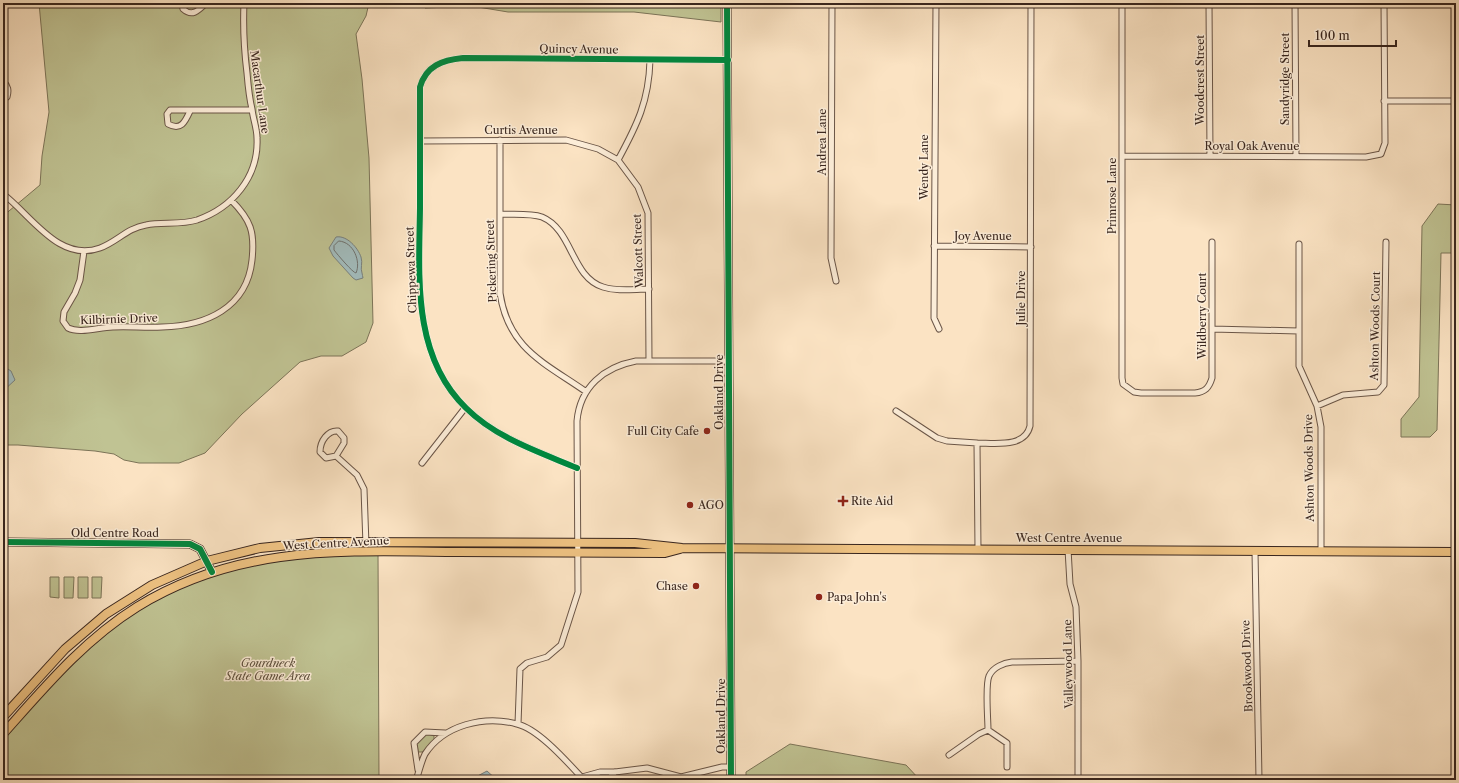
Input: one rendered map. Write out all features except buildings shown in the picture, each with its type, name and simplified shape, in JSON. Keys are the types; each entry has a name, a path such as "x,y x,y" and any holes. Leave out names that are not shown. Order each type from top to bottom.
{"main road":[{"name":"Oakland Drive","path":"728,3 731,780"},
{"name":"West Centre Avenue","path":"3,716 65,649 106,614 152,585 207,561 260,548 293,543 366,541 577,542 635,543 682,548 730,547 1456,552"},
{"name":"Old Centre Road","path":"3,542 190,544 197,546 212,572"},
{"name":"West Centre Avenue","path":"3,734 77,654 116,622 161,594 212,572 257,560 304,553 665,553 682,548"}],"street":[{"path":"182,3 183,9 192,13 197,12 204,4 244,4"},
{"name":"Andrea Lane","path":"832,3 831,258 836,281"},
{"name":"Wendy Lane","path":"936,3 934,318 939,330"},
{"name":"Julie Drive","path":"977,443 1013,442 1023,438 1029,431 1031,414 1032,247 1031,3"},
{"name":"Primrose Lane","path":"1122,3 1122,378 1126,387 1134,392 1141,393 1195,393 1207,389"},
{"name":"Woodcrest Street","path":"1210,3 1210,156"},
{"name":"Sandyridge Street","path":"1295,3 1296,156"},
{"path":"1384,3 1384,101 1456,101"},
{"name":"Macarthur Lane","path":"84,252 100,248 134,228 152,224 195,221 219,211 243,187 253,167 257,140 244,47 244,4"},
{"name":"Quincy Avenue","path":"431,68 444,61 463,58 728,60"},
{"path":"618,160 634,129 646,100 650,79 650,60"},
{"name":"Chippewa Street","path":"431,68 422,80 420,87 419,285 422,319 426,336 439,368 452,391 465,408 482,422 505,436 577,468"},
{"path":"3,81 7,85 9,91 7,97 3,100"},
{"name":"Royal Oak Avenue","path":"1123,156 1366,157 1381,154 1385,142 1384,101"},
{"path":"190,111 181,126 176,127 168,124 167,114 170,110 252,110"},
{"name":"Pickering Street","path":"500,140 500,293 503,311 515,338 531,354 585,391"},
{"name":"Curtis Avenue","path":"420,141 566,140 598,149 618,160"},
{"name":"Walcott Street","path":"618,160 629,173 645,201 649,226 649,360"},
{"path":"3,194 16,203 51,239 63,246 84,252"},
{"name":"Kilbirnie Drive","path":"84,252 80,280 75,293 64,312 63,321 68,328 76,330 113,327 152,328 181,326 196,322 226,310 242,294 251,270 254,237 247,217 231,200"},
{"path":"500,214 536,216 544,218 562,234 581,270 591,281 602,287 613,289 649,289"},
{"name":"Wildberry Court","path":"1207,389 1212,378 1212,242"},
{"name":"Ashton Woods Court","path":"1317,406 1343,394 1378,392 1384,385 1386,242"},
{"name":"Ashton Woods Drive","path":"1299,244 1299,366 1317,406 1321,427 1321,551"},
{"name":"Joy Avenue","path":"934,246 1032,247"},
{"path":"1212,329 1299,331"},
{"path":"518,724 520,669 527,663 547,657 561,644 578,592 577,431 578,410 585,391 602,374 613,367 636,361 729,361"},
{"path":"422,463 465,408"},
{"path":"896,411 937,438 947,441 977,443 978,549"},
{"path":"333,430 338,431 344,438 344,443 336,456 326,458 320,452 320,447 324,439 333,430"},
{"path":"336,456 357,475 364,489 366,552"},
{"name":"Valleywood Lane","path":"1068,549 1070,584 1076,607 1078,661 1078,780"},
{"name":"Brookwood Drive","path":"1255,551 1260,780"},
{"path":"988,730 988,678 994,670 1005,663 1012,662 1078,661"},
{"path":"418,772 414,743 425,732 445,733 476,721 518,724 538,735 583,779 600,772 615,772 647,768 681,777 722,767 731,767"},
{"path":"949,754 978,734 988,730"},
{"path":"988,730 1007,744 1007,767"},
{"path":"416,780 425,755 445,733"},
{"path":"608,780 615,772"}],"green space":[{"path":"39,3 369,3 366,16 356,34 362,79 369,158 373,323 366,342 342,356 321,356 300,362 242,414 205,453 179,463 139,463 124,460 114,454 95,451 3,445 3,216 40,185 42,156 49,112"},
{"path":"425,3 721,3 721,22 634,12 508,12 472,6 425,8"},
{"path":"1438,204 1456,205 1456,253 1441,253 1437,430 1430,437 1401,437 1401,419 1419,397 1422,226"},
{"name":"Gourdneck State Game Area","path":"327,548 378,550 379,780 3,780 3,732 90,640 143,601 263,556"},
{"path":"50,577 59,577 59,598 50,597"},
{"path":"64,577 74,577 73,598 64,598"},
{"path":"78,577 88,577 88,598 78,598"},
{"path":"92,577 102,577 101,598 92,598"},
{"path":"429,734 434,736 434,740 423,752 418,752 417,742 425,735"},
{"path":"790,744 906,765 920,780 746,780 746,772"}],"water":[{"path":"336,237 348,240 360,253 362,259 361,269 363,278 356,280 353,278 333,256 329,248"},
{"path":"3,366 11,371 15,380 3,391"},
{"path":"487,771 497,780 470,780"}],"cycle path":[{"path":"727,3 731,780"},
{"path":"577,468 518,443 504,436 478,419 466,408 448,387 436,364 427,340 422,314 420,287 420,87 426,74 436,65 448,60 463,58 728,60"},
{"path":"3,542 190,544 200,549 212,572"}],"place":[{"name":"Full City Cafe","path":"707,431"},
{"name":"Rite Aid","path":"843,501"},
{"name":"AGO","path":"690,505"},
{"name":"Chase","path":"696,586"},
{"name":"Papa John's","path":"819,597"}]}
